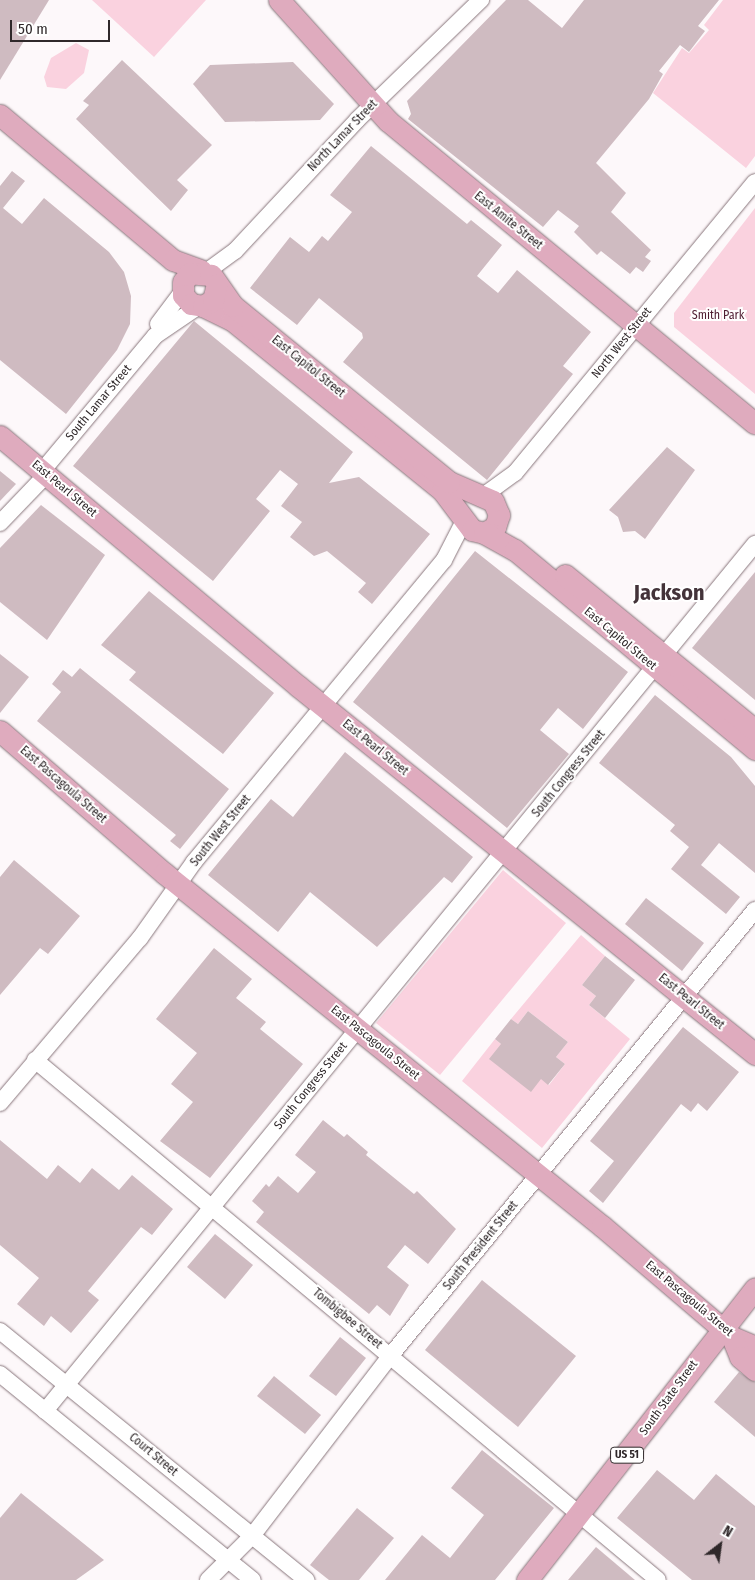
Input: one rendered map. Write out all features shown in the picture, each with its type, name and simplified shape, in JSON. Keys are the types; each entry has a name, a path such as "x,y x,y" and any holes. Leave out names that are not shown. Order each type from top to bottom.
{"main road":[{"name":"East Amite Street","path":"279,0 373,105 636,326 755,423"},
{"path":"0,115 173,260 208,276"},
{"path":"0,132 126,234 182,290 186,300 201,306 213,300 208,276"},
{"path":"182,290 186,277 208,276"},
{"name":"East Capitol Street","path":"208,276 233,306 449,482 490,505 521,541 755,748"},
{"name":"East Capitol Street","path":"201,306 232,320 442,490 472,525 512,547 659,662 755,730"},
{"name":"East Pearl Street","path":"0,436 323,707 755,1054"},
{"path":"467,503 490,505 495,526 472,525 467,503"},
{"name":"East Pascagoula Street","path":"0,731 180,884 728,1332 755,1347"},
{"name":"South State Street","path":"527,1580 728,1332 755,1288"},
{"path":"728,1332 740,1357 755,1370"}],"street":[{"name":"North Lamar Street","path":"208,276 235,251 373,105 481,0"},
{"name":"North West Street","path":"490,505 755,182"},
{"name":"South Lamar Street","path":"155,336 157,324 182,290"},
{"name":"South Lamar Street","path":"0,523 45,472 155,336 201,306"},
{"name":"South West Street","path":"0,1103 140,938 180,884 472,525"},
{"name":"South Congress Street","path":"45,1411 69,1385 212,1207 505,853 755,544"},
{"name":"South President Street","path":"208,1580 226,1558 252,1536 391,1356 755,910"},
{"name":"Tombigbee Street","path":"35,1060 658,1580"},
{"name":"Court Street","path":"0,1331 69,1385 306,1580"},
{"path":"0,1374 252,1580"}],"green space":[{"path":"92,0 206,0 154,57"},
{"path":"723,0 755,0 755,156 746,168 653,93 682,48 689,53 709,30 704,25"},
{"path":"76,43 89,50 84,73 66,89 47,87 44,77 51,58"},
{"name":"Smith Park","path":"755,208 755,394 674,327 674,313"},
{"path":"503,870 566,923 440,1075 376,1023"},
{"path":"581,935 605,956 582,985 596,996 589,1005 630,1039 542,1148 462,1081 495,1039 549,1085 565,1064 556,1057 568,1042 528,1011 518,1024 511,1019"}],"building":[{"path":"0,0 49,0 0,80"},
{"path":"506,0 528,0 562,28 584,0 719,0 698,26 705,31 689,52 680,45 659,71 663,74 649,99 596,163 626,193 611,212 651,250 645,257 651,261 643,272 636,267 630,274 601,251 597,255 574,232 579,226 558,210 543,227 408,119 411,114 407,101"},
{"path":"122,60 212,145 177,180 188,190 171,211 76,119 89,105 83,101"},
{"path":"293,62 334,104 320,120 225,122 193,84 210,65"},
{"path":"371,146 467,224 471,220 502,245 477,276 498,293 517,270 591,332 563,366 573,374 487,480 343,362 363,338 362,333 319,298 297,325 250,288 290,237 309,252 322,236 328,241 352,212 330,195"},
{"path":"12,171 25,181 3,208 22,224 44,198 109,252 124,272 131,296 130,324 117,350 66,414 0,360 0,186"},
{"path":"194,321 353,452 329,483 359,477 430,534 372,604 358,592 366,583 327,551 314,556 290,537 302,522 281,506 298,484 280,470 256,499 270,511 213,581 73,466"},
{"path":"667,447 695,470 645,539 635,531 623,532 618,517 609,510"},
{"path":"0,471 16,484 0,501"},
{"path":"41,505 105,555 47,640 0,602 0,548"},
{"path":"475,551 628,672 583,729 558,708 540,730 569,754 507,828 353,702"},
{"path":"755,572 755,700 692,648"},
{"path":"149,591 274,693 223,754 129,680 136,672 101,645"},
{"path":"0,654 29,677 0,713"},
{"path":"80,668 229,789 180,849 170,841 176,835 37,721 61,692 52,684 63,670 72,677"},
{"path":"655,695 731,757 755,786 755,873 719,843 701,865 740,897 726,914 671,869 689,847 670,831 675,825 599,763"},
{"path":"345,752 473,857 452,883 444,877 377,947 310,892 278,932 208,875 271,799 293,817"},
{"path":"14,860 80,916 48,954 40,948 0,995 0,877"},
{"path":"646,898 704,943 682,971 625,924"},
{"path":"214,948 252,979 236,998 266,1022 260,1029 303,1064 210,1178 160,1141 193,1102 171,1084 197,1053 156,1019"},
{"path":"605,956 635,980 605,1018 589,1005 596,996 582,985"},
{"path":"528,1011 568,1042 556,1057 565,1064 548,1085 541,1079 531,1092 489,1059 501,1044 495,1039 511,1019 518,1024"},
{"path":"683,1027 739,1072 707,1111 698,1103 691,1112 681,1104 603,1203 589,1191 614,1161 590,1141"},
{"path":"323,1120 344,1137 347,1134 368,1152 366,1155 414,1194 417,1191 456,1229 428,1264 405,1245 387,1267 409,1285 390,1316 377,1305 369,1314 256,1222 264,1212 252,1201 266,1184 269,1187 278,1176 298,1193 316,1172 295,1155"},
{"path":"0,1140 47,1179 58,1165 80,1183 92,1168 119,1190 132,1175 173,1209 152,1235 141,1227 88,1291 99,1300 71,1333 51,1316 44,1326 17,1304 39,1278 0,1245"},
{"path":"215,1234 253,1265 225,1299 187,1267"},
{"path":"482,1280 576,1356 518,1427 425,1350"},
{"path":"340,1337 366,1358 336,1396 309,1376"},
{"path":"739,1372 755,1382 755,1437 714,1402"},
{"path":"274,1376 321,1415 305,1434 257,1396"},
{"path":"482,1450 554,1508 495,1580 385,1580 422,1535 450,1558 484,1515 451,1488"},
{"path":"657,1470 694,1500 716,1474 755,1506 755,1580 692,1580 617,1518"},
{"path":"21,1493 104,1560 76,1580 0,1580 0,1518"},
{"path":"357,1508 394,1538 359,1580 329,1580 310,1565"},
{"path":"596,1547 635,1580 568,1580"}],"district":[{"name":"Jackson","path":"669,593"}]}
